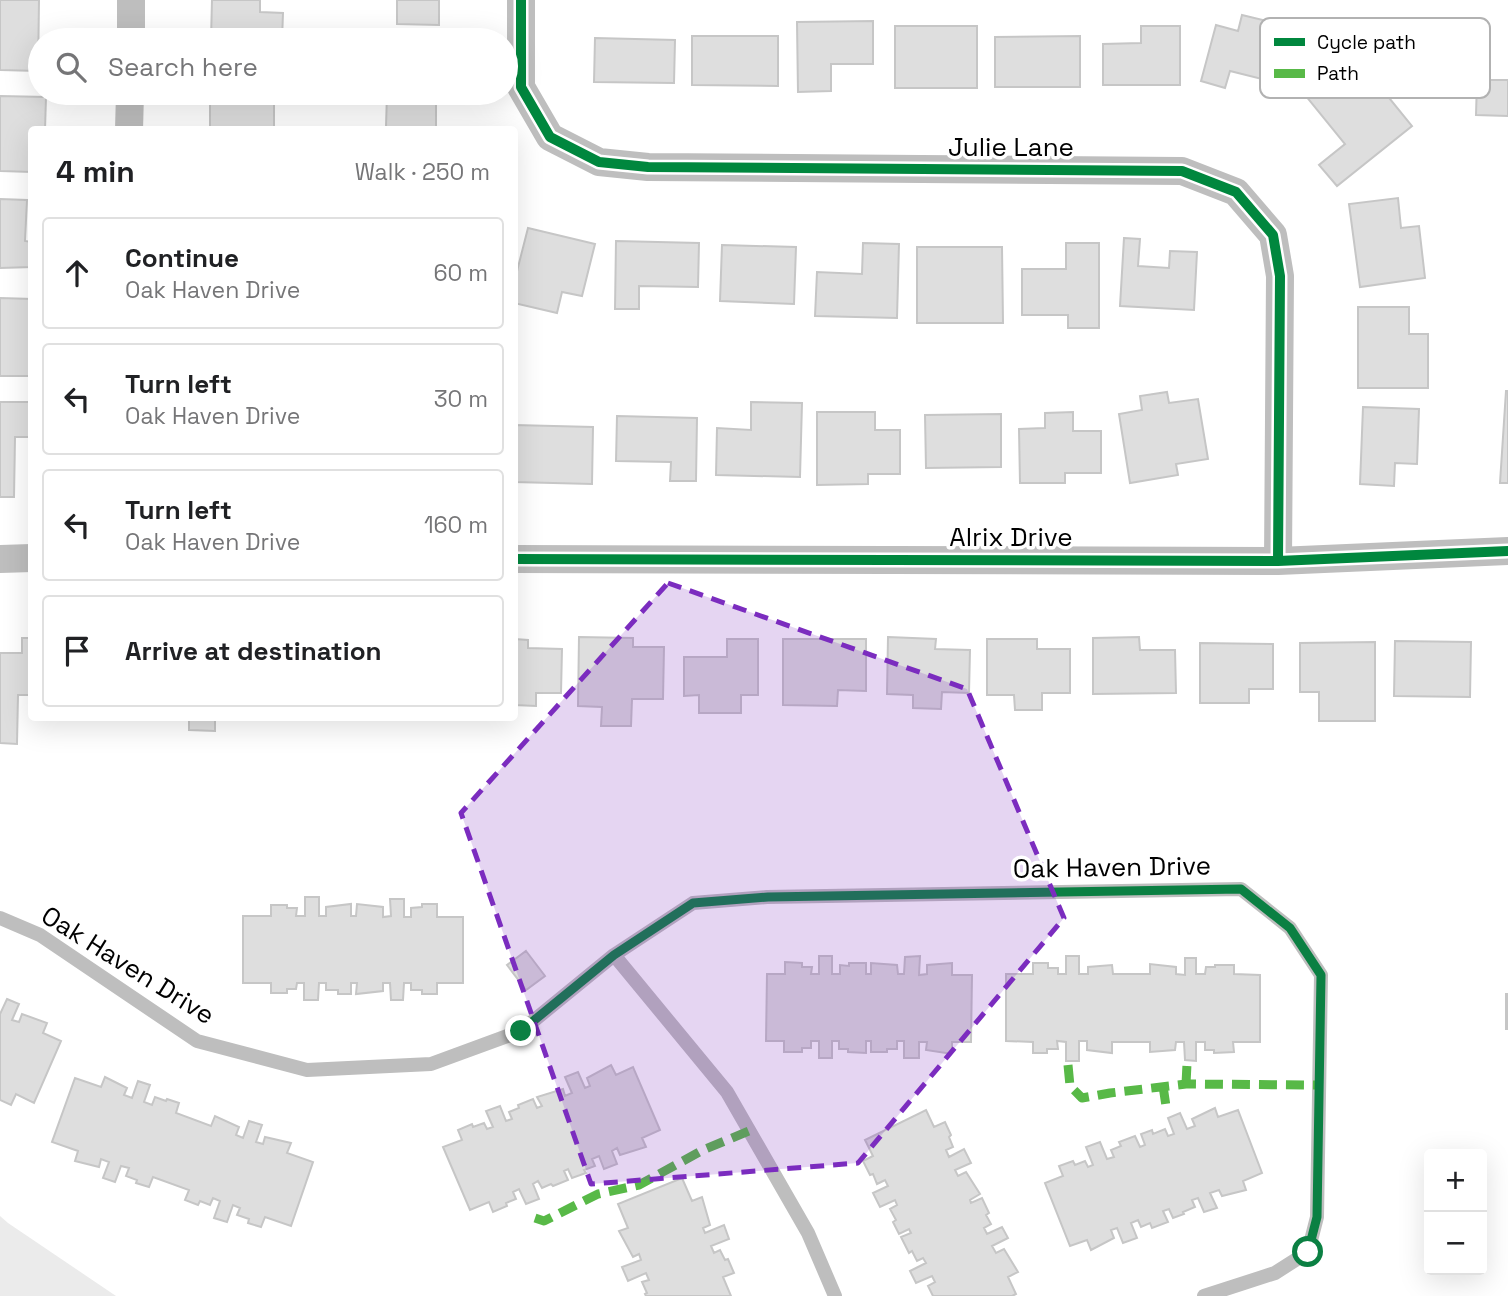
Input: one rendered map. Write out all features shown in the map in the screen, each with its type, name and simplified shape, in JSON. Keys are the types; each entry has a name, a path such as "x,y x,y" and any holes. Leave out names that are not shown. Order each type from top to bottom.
{"street":[{"path":"131,0 131,28"},
{"name":"Julie Lane","path":"521,0 521,87 550,138 599,162 648,167 1182,171 1236,192 1273,235 1280,276 1278,561"},
{"path":"130,105 130,126"},
{"name":"Alrix Drive","path":"518,559 1278,561 1508,551"},
{"path":"0,559 28,558"}],"lane":[{"name":"Oak Haven Drive","path":"0,918 40,935 197,1041 307,1070 431,1065 521,1031 614,955 693,903 768,897 1241,889 1290,928 1321,975 1317,1217 1308,1252 1275,1273 1204,1296"},
{"path":"614,955 727,1092 808,1233 835,1296"}],"highlighted area":[{"path":"668,583 967,689 1064,918 858,1163 591,1184 461,813"}],"shaded area":[{"path":"0,1216 8,1223 116,1296 0,1296"}],"building":[{"path":"0,0 39,0 39,28 28,28 28,71 0,70"},
{"path":"212,0 260,0 260,12 283,13 282,28 211,28"},
{"path":"397,0 439,0 439,25 397,24"},
{"path":"1242,15 1260,19 1260,78 1230,71 1225,88 1201,81 1216,25 1238,31"},
{"path":"873,21 873,64 831,64 831,91 798,92 797,22"},
{"path":"895,26 977,26 977,88 895,88"},
{"path":"1141,26 1180,26 1180,85 1103,85 1103,44 1141,43"},
{"path":"692,36 778,36 778,86 692,85"},
{"path":"1080,36 1080,87 995,87 995,37"},
{"path":"595,38 675,40 674,83 594,82"},
{"path":"1490,80 1508,80 1508,116 1476,115 1476,98 1490,98"},
{"path":"0,96 28,97 28,105 46,105 45,126 28,126 28,172 0,171"},
{"path":"1307,98 1389,98 1412,126 1337,186 1319,165 1345,144"},
{"path":"210,105 274,105 274,126 210,126"},
{"path":"387,105 436,105 436,126 386,126"},
{"path":"1398,198 1401,228 1419,226 1425,278 1360,287 1349,204"},
{"path":"0,199 27,200 25,241 28,241 28,267 0,268"},
{"path":"528,228 595,244 582,296 562,292 557,313 518,304 518,267"},
{"path":"1124,238 1140,239 1138,266 1169,268 1170,251 1197,252 1194,310 1120,306"},
{"path":"616,241 699,243 698,287 639,286 639,309 615,309"},
{"path":"863,243 899,244 897,318 815,316 817,272 862,274"},
{"path":"1066,243 1099,243 1099,328 1068,328 1068,315 1022,315 1022,269 1066,269"},
{"path":"722,245 796,247 794,304 720,301"},
{"path":"917,247 1002,247 1003,323 917,323"},
{"path":"0,298 28,299 28,376 0,376"},
{"path":"1358,307 1409,307 1409,334 1428,334 1428,388 1358,388"},
{"path":"1506,391 1508,483 1500,483"},
{"path":"1167,392 1169,403 1198,399 1208,459 1176,464 1178,475 1130,483 1119,414 1142,410 1140,396"},
{"path":"0,402 28,402 28,437 15,437 14,497 0,497"},
{"path":"751,402 802,403 800,477 716,475 717,428 751,430"},
{"path":"1363,407 1419,409 1417,464 1395,463 1394,486 1360,484"},
{"path":"817,412 875,412 875,430 900,430 900,474 868,474 868,484 817,485"},
{"path":"1073,412 1073,431 1101,431 1101,473 1065,473 1065,483 1020,483 1019,429 1045,428 1045,413"},
{"path":"1001,414 1001,467 926,468 925,415"},
{"path":"617,416 697,418 696,481 670,481 671,462 616,461"},
{"path":"518,425 593,427 592,484 518,482"},
{"path":"579,637 633,638 633,647 664,647 663,699 632,699 631,726 601,726 602,707 578,706"},
{"path":"888,637 936,639 935,649 970,650 969,693 942,692 941,709 913,708 913,695 887,694"},
{"path":"1139,637 1140,650 1175,650 1176,693 1093,694 1093,638"},
{"path":"22,638 28,638 28,695 18,695 17,744 0,743 0,653 22,653"},
{"path":"518,639 528,640 528,648 562,649 561,693 536,693 536,706 518,705"},
{"path":"727,639 758,639 758,695 741,695 741,713 699,713 699,695 684,696 684,657 727,657"},
{"path":"783,639 866,639 866,691 838,690 837,706 783,705"},
{"path":"987,639 1037,639 1037,649 1070,649 1070,693 1042,693 1042,710 1015,710 1014,695 987,695"},
{"path":"1395,641 1471,642 1470,697 1394,696"},
{"path":"1375,642 1375,721 1319,721 1319,692 1300,692 1300,643"},
{"path":"1200,643 1273,644 1273,689 1249,689 1249,703 1200,703"},
{"path":"189,721 215,721 215,731 189,730"},
{"path":"305,897 319,897 319,916 326,916 326,907 351,904 351,916 356,916 357,904 383,907 383,917 391,916 390,899 404,899 404,917 411,917 411,908 422,907 422,904 437,904 437,917 463,917 463,983 437,983 437,994 422,994 422,990 411,990 411,983 404,983 403,1000 391,1000 390,983 383,983 383,991 356,994 357,983 351,983 351,994 338,994 338,990 326,990 326,983 319,983 318,1000 304,1000 304,983 297,983 296,989 287,989 287,993 271,993 271,983 243,983 243,916 271,916 271,905 287,905 287,908 297,908 296,916 305,916"},
{"path":"526,951 545,976 526,990 507,965"},
{"path":"819,956 832,956 832,974 840,974 840,965 866,963 866,974 871,974 871,963 897,965 898,974 904,974 905,957 920,956 919,975 927,974 927,965 952,963 952,975 972,975 971,1042 952,1042 952,1053 946,1053 926,1050 927,1042 919,1042 919,1058 904,1058 904,1041 897,1041 897,1049 871,1052 871,1041 866,1041 866,1053 839,1049 839,1041 832,1041 832,1058 819,1058 819,1041 811,1041 811,1048 802,1048 802,1052 784,1052 784,1041 766,1041 767,974 785,974 785,962 802,963 802,967 812,967 811,974 819,974"},
{"path":"1066,956 1079,956 1079,974 1088,974 1088,967 1112,965 1113,974 1150,974 1150,964 1176,967 1176,974 1185,975 1185,958 1196,958 1196,974 1205,974 1206,967 1234,965 1234,974 1260,975 1260,1042 1233,1042 1234,1052 1214,1053 1214,1050 1205,1050 1205,1042 1196,1042 1196,1061 1185,1060 1184,1042 1176,1042 1175,1050 1150,1052 1150,1042 1112,1042 1112,1053 1087,1050 1087,1041 1079,1041 1079,1061 1066,1061 1066,1042 1057,1041 1058,1049 1047,1049 1047,1053 1033,1053 1033,1042 1006,1041 1006,974 1033,974 1033,963 1048,963 1048,968 1058,968 1058,974 1066,974"},
{"path":"1508,994 1508,1029 1506,1029"},
{"path":"7,999 19,1004 12,1020 19,1022 22,1014 47,1023 43,1033 61,1041 34,1103 16,1094 11,1105 0,1100 0,1014"},
{"path":"611,1065 616,1075 633,1067 660,1130 642,1138 646,1147 620,1155 617,1148 612,1151 617,1164 604,1169 599,1156 592,1159 595,1166 584,1170 586,1173 572,1178 568,1169 564,1171 568,1180 553,1186 551,1184 542,1188 538,1181 533,1184 539,1199 526,1204 519,1189 513,1192 516,1199 493,1212 489,1202 470,1210 443,1147 462,1140 458,1130 472,1124 473,1127 484,1123 487,1129 493,1127 486,1111 500,1106 506,1121 512,1119 509,1112 519,1108 518,1105 533,1099 537,1108 542,1106 537,1097 563,1089 565,1096 572,1093 565,1077 578,1072 585,1088 590,1086 587,1078"},
{"path":"105,1077 127,1088 124,1095 132,1098 138,1081 150,1085 144,1102 152,1105 155,1097 179,1103 176,1113 211,1126 215,1116 239,1127 236,1135 243,1138 249,1121 262,1125 256,1142 263,1144 265,1137 291,1143 287,1153 313,1162 291,1226 265,1217 261,1227 248,1223 249,1219 237,1215 240,1208 233,1205 227,1222 214,1218 220,1201 213,1198 210,1205 200,1201 198,1205 185,1200 189,1190 153,1177 149,1187 136,1183 137,1180 126,1176 129,1168 121,1166 115,1182 103,1178 109,1162 101,1159 99,1167 75,1161 78,1151 52,1142 75,1078 101,1087"},
{"path":"1215,1108 1218,1117 1238,1110 1262,1173 1243,1181 1246,1190 1222,1196 1219,1190 1210,1193 1217,1208 1204,1212 1198,1198 1192,1200 1195,1207 1183,1212 1184,1214 1173,1218 1169,1209 1163,1211 1168,1222 1152,1228 1150,1223 1141,1227 1138,1220 1131,1223 1137,1238 1123,1243 1117,1228 1111,1230 1114,1238 1091,1250 1087,1240 1070,1246 1045,1183 1063,1176 1059,1166 1073,1161 1075,1165 1085,1161 1088,1167 1093,1165 1086,1147 1100,1142 1107,1159 1114,1157 1111,1150 1121,1146 1119,1142 1135,1136 1140,1147 1145,1145 1141,1134 1152,1130 1153,1134 1165,1129 1168,1136 1174,1134 1168,1118 1180,1113 1187,1129 1195,1126 1192,1119"},
{"path":"926,1110 934,1127 945,1122 953,1147 946,1150 949,1157 964,1149 971,1163 955,1170 958,1176 966,1172 980,1194 970,1200 971,1203 982,1198 991,1224 984,1228 987,1234 1002,1227 1008,1238 992,1246 996,1253 1004,1249 1018,1272 1008,1277 1016,1294 1012,1296 933,1296 928,1286 935,1282 932,1276 916,1283 910,1271 926,1263 923,1258 917,1261 912,1251 909,1253 901,1237 911,1233 909,1229 899,1234 893,1222 896,1220 890,1209 897,1205 895,1200 880,1207 873,1193 888,1186 885,1180 877,1184 863,1161 873,1156 865,1140"},
{"path":"682,1178 692,1201 702,1197 710,1225 703,1228 705,1233 724,1225 729,1239 711,1246 714,1253 720,1250 725,1260 728,1259 734,1273 723,1277 731,1296 646,1296 642,1282 649,1280 646,1273 628,1281 622,1267 641,1260 639,1254 633,1257 619,1231 628,1228 618,1204"}],"marked path":[{"path":"1186,1084 1187,1064"},
{"path":"1068,1065 1070,1086 1082,1098 1186,1084 1319,1085"},
{"path":"1163,1086 1166,1106"},
{"path":"535,1218 544,1221 598,1194 639,1185 703,1150 749,1131"}],"cycle path":[{"path":"521,0 521,87 550,137 599,162 648,167 1182,171 1236,192 1273,235 1280,276 1278,561"},
{"path":"518,559 1278,561 1508,551"}],"route":[{"path":"521,1031 614,955 693,903 768,897 1241,889 1290,928 1321,975 1317,1217 1308,1252"}]}
